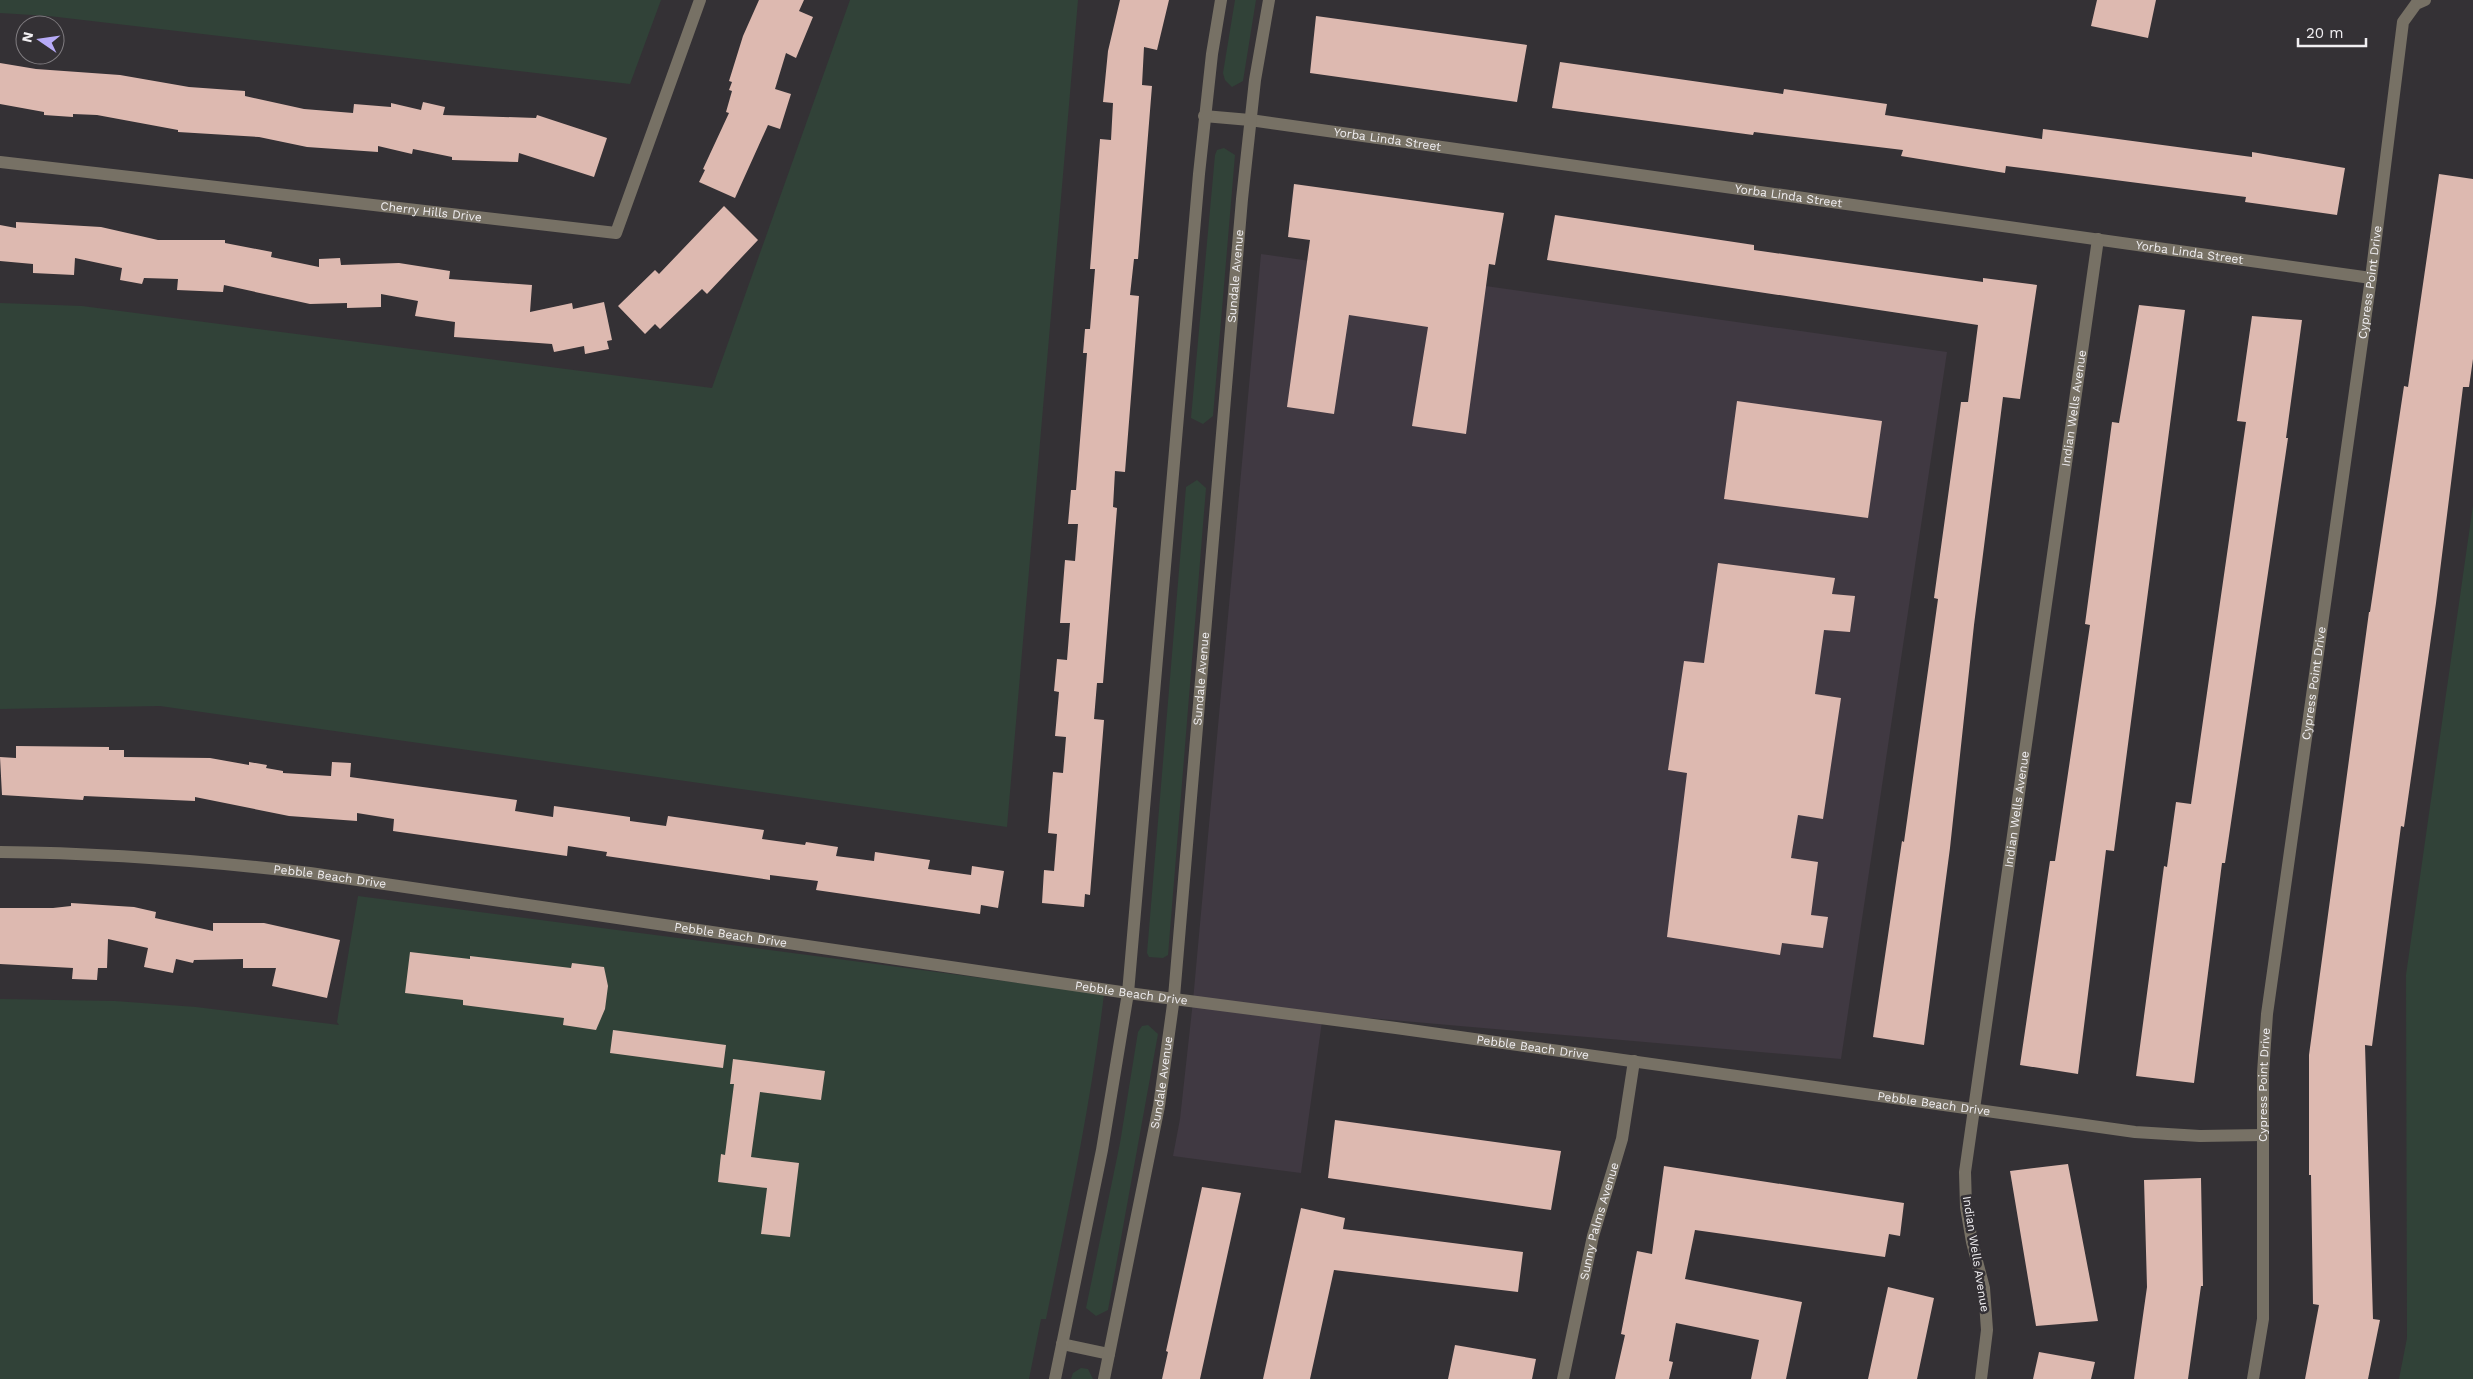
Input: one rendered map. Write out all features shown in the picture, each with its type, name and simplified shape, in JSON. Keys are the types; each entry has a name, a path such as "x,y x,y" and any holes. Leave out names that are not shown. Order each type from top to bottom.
{"street":[{"name":"Cherry Hills Drive","path":"0,162 616,233 700,0"},
{"path":"1055,1379 1105,1133 1128,992 1204,116 1220,0"},
{"name":"Sundale Avenue","path":"1104,1379 1159,1106 1174,997 1250,120 1268,0"},
{"name":"Cypress Point Drive","path":"2253,1379 2263,1319 2263,1136 2267,1014 2371,278 2403,22 2416,4 2425,0"},
{"name":"Yorba Linda Street","path":"1204,116 1250,120 2371,278"},
{"name":"Indian Wells Avenue","path":"1981,1379 1987,1330 1984,1288 1972,1242 1966,1207 1965,1172 2098,239"},
{"name":"Pebble Beach Drive","path":"0,852 87,853 204,860 310,873 1128,992 2135,1132 2200,1136 2263,1136"},
{"name":"Sunny Palms Avenue","path":"1562,1379 1593,1236 1622,1139 1634,1061"},
{"path":"1062,1344 1109,1354"}],"shaded area":[{"path":"1261,254 1947,352 1841,1059 1323,1014 1301,1173 1173,1156 1180,1119 1193,1001"}],"green space":[{"path":"0,0 661,0 630,84 65,18 65,15 0,13"},
{"path":"850,0 1078,0 1007,827 160,706 0,709 0,303 82,306 712,388"},
{"path":"1235,0 1256,0 1243,81 1232,87 1225,80 1223,73"},
{"path":"1224,148 1235,155 1213,416 1203,424 1191,418 1215,155 1217,150"},
{"path":"1197,480 1206,488 1168,955 1163,958 1149,957 1147,953 1186,487"},
{"path":"2473,505 2473,1379 2399,1379 2407,1338 2406,975"},
{"path":"358,896 1104,994 1093,1076 1071,1198 1046,1319 1041,1319 1029,1379 0,1379 0,999 115,1001 196,1007 339,1025 337,1022"},
{"path":"1148,1025 1158,1034 1108,1310 1096,1316 1086,1308 1120,1143 1138,1032 1142,1026"},
{"path":"1081,1368 1088,1369 1093,1379 1071,1379 1073,1373"}],"building":[{"path":"759,0 804,0 799,11 813,17 796,58 786,53 775,89 791,94 780,129 768,125 735,198 699,182 705,170 703,169 729,113 726,112 732,91 729,90 732,82 729,81 743,36"},
{"path":"1120,0 1169,0 1157,50 1144,47 1142,85 1152,86 1138,259 1134,259 1130,295 1139,296 1125,472 1115,471 1113,507 1117,508 1103,683 1097,683 1094,719 1104,720 1090,895 1085,894 1084,907 1042,903 1044,870 1054,871 1057,834 1048,833 1053,772 1063,773 1066,737 1055,736 1059,692 1054,691 1057,659 1067,660 1070,623 1060,623 1065,560 1075,561 1078,524 1068,524 1071,490 1076,490 1087,353 1083,353 1085,329 1090,329 1095,269 1090,269 1100,139 1111,140 1113,103 1103,102 1108,51"},
{"path":"2097,0 2156,0 2148,38 2091,26"},
{"path":"1316,16 1527,45 1517,102 1310,73"},
{"path":"1560,62 1783,94 1784,89 1887,104 1885,115 2042,139 2043,129 2252,157 2252,152 2345,168 2337,215 2245,202 2246,197 2006,166 2005,173 1901,156 1903,150 1754,132 1753,135 1552,108"},
{"path":"0,63 36,69 120,75 189,87 245,91 245,96 304,109 353,113 354,104 391,107 391,103 421,110 423,102 445,107 443,115 536,118 537,115 607,138 594,177 519,153 518,162 452,160 452,157 413,149 412,154 378,146 378,152 307,147 259,137 178,132 178,130 97,115 73,114 73,117 44,115 44,112 0,104"},
{"path":"2439,174 2473,179 2473,359 2469,387 2463,387 2436,603 2404,827 2401,826 2372,1046 2365,1045 2373,1319 2380,1320 2368,1379 2305,1379 2319,1305 2313,1304 2311,1175 2309,1175 2309,1055 2369,612 2404,386 2408,387"},
{"path":"1294,184 1504,213 1495,265 1489,264 1466,434 1412,426 1428,327 1349,315 1334,414 1287,407 1310,240 1288,237"},
{"path":"724,206 758,240 707,294 702,289 660,329 655,324 645,334 618,306 655,270 659,274"},
{"path":"1555,215 1754,245 1754,250 1983,282 1983,278 2037,285 2020,399 2003,397 1974,625 1950,848 1924,1045 1873,1037 1902,841 1904,842 1938,599 1934,598 1961,402 1968,402 1978,325 1547,260"},
{"path":"16,222 101,227 158,240 225,240 225,243 272,252 271,257 319,267 319,259 340,258 341,265 399,263 450,271 449,279 532,285 530,312 572,303 573,309 604,302 612,340 607,341 609,349 585,354 584,346 554,352 552,344 454,337 455,322 415,316 418,301 381,294 381,307 347,308 347,303 310,304 224,285 223,292 177,290 178,279 144,278 142,284 120,280 122,268 75,258 74,275 33,273 33,264 0,261 0,225 16,228"},
{"path":"2139,305 2185,310 2114,851 2106,850 2078,1074 2020,1065 2050,861 2055,861 2090,625 2085,624 2112,422 2119,423"},
{"path":"2252,316 2302,320 2286,438 2288,438 2225,863 2222,863 2194,1083 2136,1076 2164,866 2167,867 2176,802 2191,804 2246,422 2237,421"},
{"path":"1737,401 1882,421 1868,518 1724,499"},
{"path":"1718,563 1835,578 1832,594 1855,596 1850,632 1824,630 1815,694 1841,698 1823,819 1798,815 1791,858 1818,862 1811,915 1828,917 1823,948 1782,943 1780,955 1667,937 1687,773 1668,770 1684,661 1704,663"},
{"path":"16,746 109,747 109,750 124,750 124,757 210,758 249,765 249,762 267,765 266,768 283,771 283,773 331,776 332,762 351,763 350,777 517,800 515,811 553,817 554,806 630,817 630,821 666,826 668,816 764,830 762,839 805,845 806,842 838,847 836,856 874,861 875,852 930,860 928,869 971,875 972,866 1004,871 998,908 981,905 980,914 816,890 818,881 770,875 770,880 606,856 607,852 568,846 567,856 393,831 394,819 357,813 357,821 289,816 195,797 195,801 84,796 83,800 2,795 0,757 16,758"},
{"path":"71,903 134,907 156,912 155,918 213,931 213,923 264,923 340,940 327,998 272,986 276,968 243,968 243,959 194,960 193,963 176,959 173,973 144,967 148,948 108,939 107,968 98,968 97,980 72,979 73,968 0,964 0,908 53,908 71,906"},
{"path":"410,952 470,959 470,956 571,968 572,963 604,967 608,986 605,1009 596,1030 563,1025 564,1018 463,1005 463,1000 405,993"},
{"path":"613,1030 726,1045 723,1068 610,1053"},
{"path":"733,1059 825,1071 821,1100 760,1092 751,1157 799,1163 790,1237 761,1234 767,1188 718,1182 721,1154 725,1155 734,1084 730,1084"},
{"path":"1335,1120 1561,1151 1551,1210 1328,1178"},
{"path":"2068,1164 2098,1321 2036,1326 2010,1171"},
{"path":"1664,1166 1904,1203 1900,1236 1889,1234 1885,1257 1695,1230 1685,1279 1802,1302 1786,1379 1751,1379 1759,1340 1676,1323 1669,1361 1673,1362 1669,1379 1615,1379 1625,1335 1621,1334 1637,1251 1652,1254"},
{"path":"2201,1178 2203,1286 2201,1286 2188,1379 2134,1379 2147,1287 2144,1180"},
{"path":"1202,1187 1241,1193 1200,1379 1162,1379 1168,1352 1166,1351"},
{"path":"1301,1208 1345,1218 1343,1229 1523,1252 1518,1292 1334,1270 1310,1379 1263,1379"},
{"path":"1888,1287 1934,1298 1917,1379 1868,1379"},
{"path":"1455,1345 1536,1359 1532,1379 1448,1379"},
{"path":"2039,1352 2095,1362 2091,1379 2033,1379"}]}
